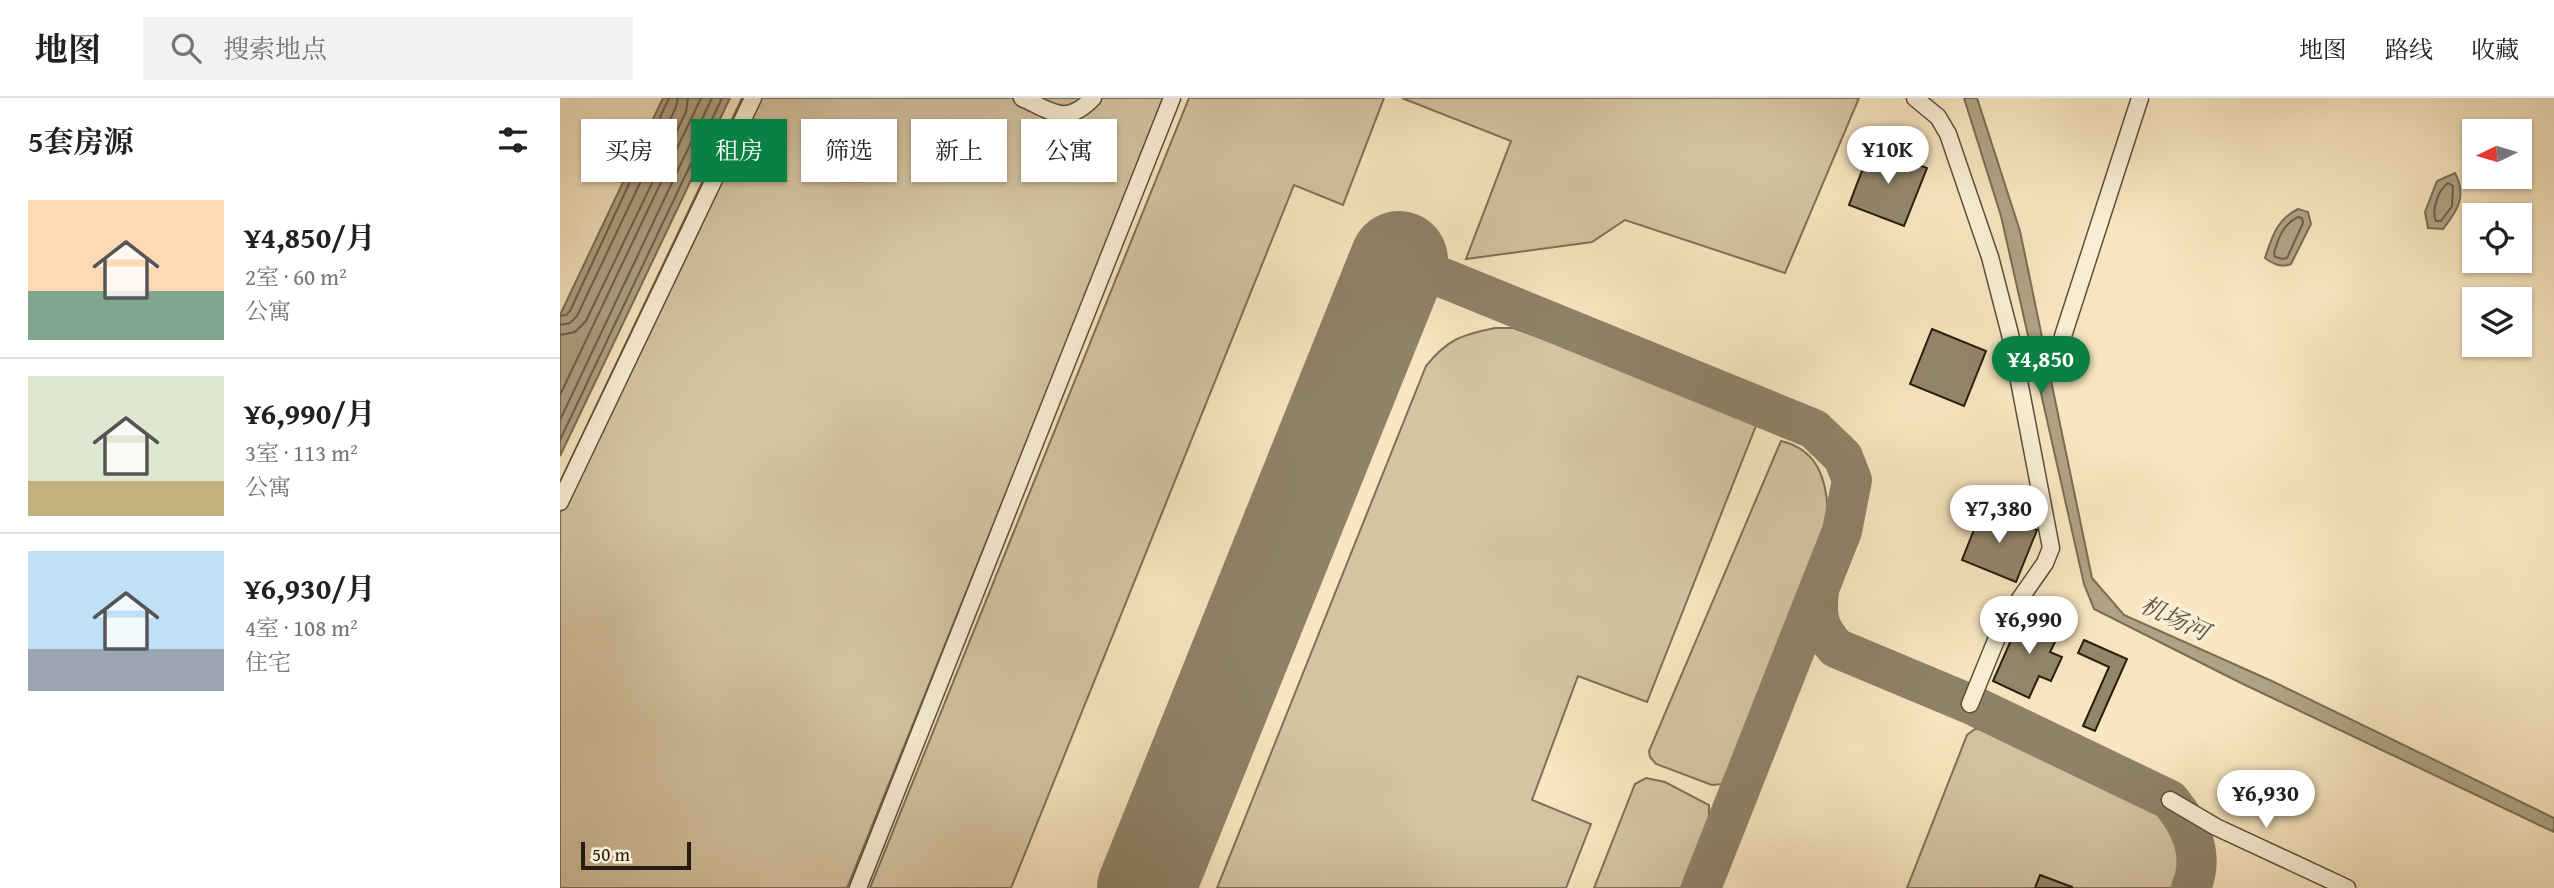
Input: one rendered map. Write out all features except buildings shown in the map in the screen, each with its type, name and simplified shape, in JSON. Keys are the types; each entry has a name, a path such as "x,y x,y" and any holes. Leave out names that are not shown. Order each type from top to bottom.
{"street":[{"path":"560,502 753,98"},
{"path":"1022,98 1062,115 1071,115 1083,109 1093,98"},
{"path":"858,888 1172,98"},
{"path":"1915,98 1938,117 1948,134 1990,257 2010,334 2052,548 2045,563 2003,622 1970,704"},
{"path":"2063,336 2140,98"},
{"path":"2170,800 2216,827 2347,888"}],"shaded area":[{"path":"742,98 1165,98 847,888 560,888 560,482 702,182 787,182 787,119 732,119"},
{"path":"1189,98 1384,98 1343,205 1294,185 1011,888 870,888"},
{"path":"1402,98 1859,98 1785,273 1625,220 1592,242 1466,259 1511,141"},
{"path":"1495,328 1513,328 1759,418 1647,702 1578,676 1532,800 1591,824 1566,888 1217,888 1426,366 1441,350 1456,340"},
{"path":"1781,441 1794,445 1812,459 1823,479 1828,516 1728,778 1722,784 1712,785 1656,764 1649,751"},
{"path":"1975,729 1987,729 2148,804 2166,822 2178,841 2180,862 2174,888 1907,888 1967,735"},
{"path":"1646,778 1665,782 1709,805 1709,818 1681,888 1594,888 1635,784"}],"water":[{"path":"663,98 730,98 720,119 691,119 691,180 560,456 560,315 623,182 677,182 677,119 653,119"},
{"path":"1964,98 1977,98 2020,231 2092,578 2124,615 2274,682 2554,818 2554,832 2241,683 2094,609 2084,584 2001,216"},
{"path":"2455,173 2460,189 2457,209 2443,229 2428,228 2425,212 2437,181"},
{"path":"2298,209 2308,212 2311,224 2291,264 2274,264 2265,258 2273,236 2280,223"}],"taxiway":[{"path":"1399,260 1814,429 1843,457 1852,480 1842,531 1701,888"},
{"path":"1819,590 1820,622 1836,648 1970,704 2170,800 2194,841 2197,864 2191,888"}],"runway":[{"path":"1146,888 1399,260"}],"water label":[{"name":"机场河","path":"2175,618"}]}
